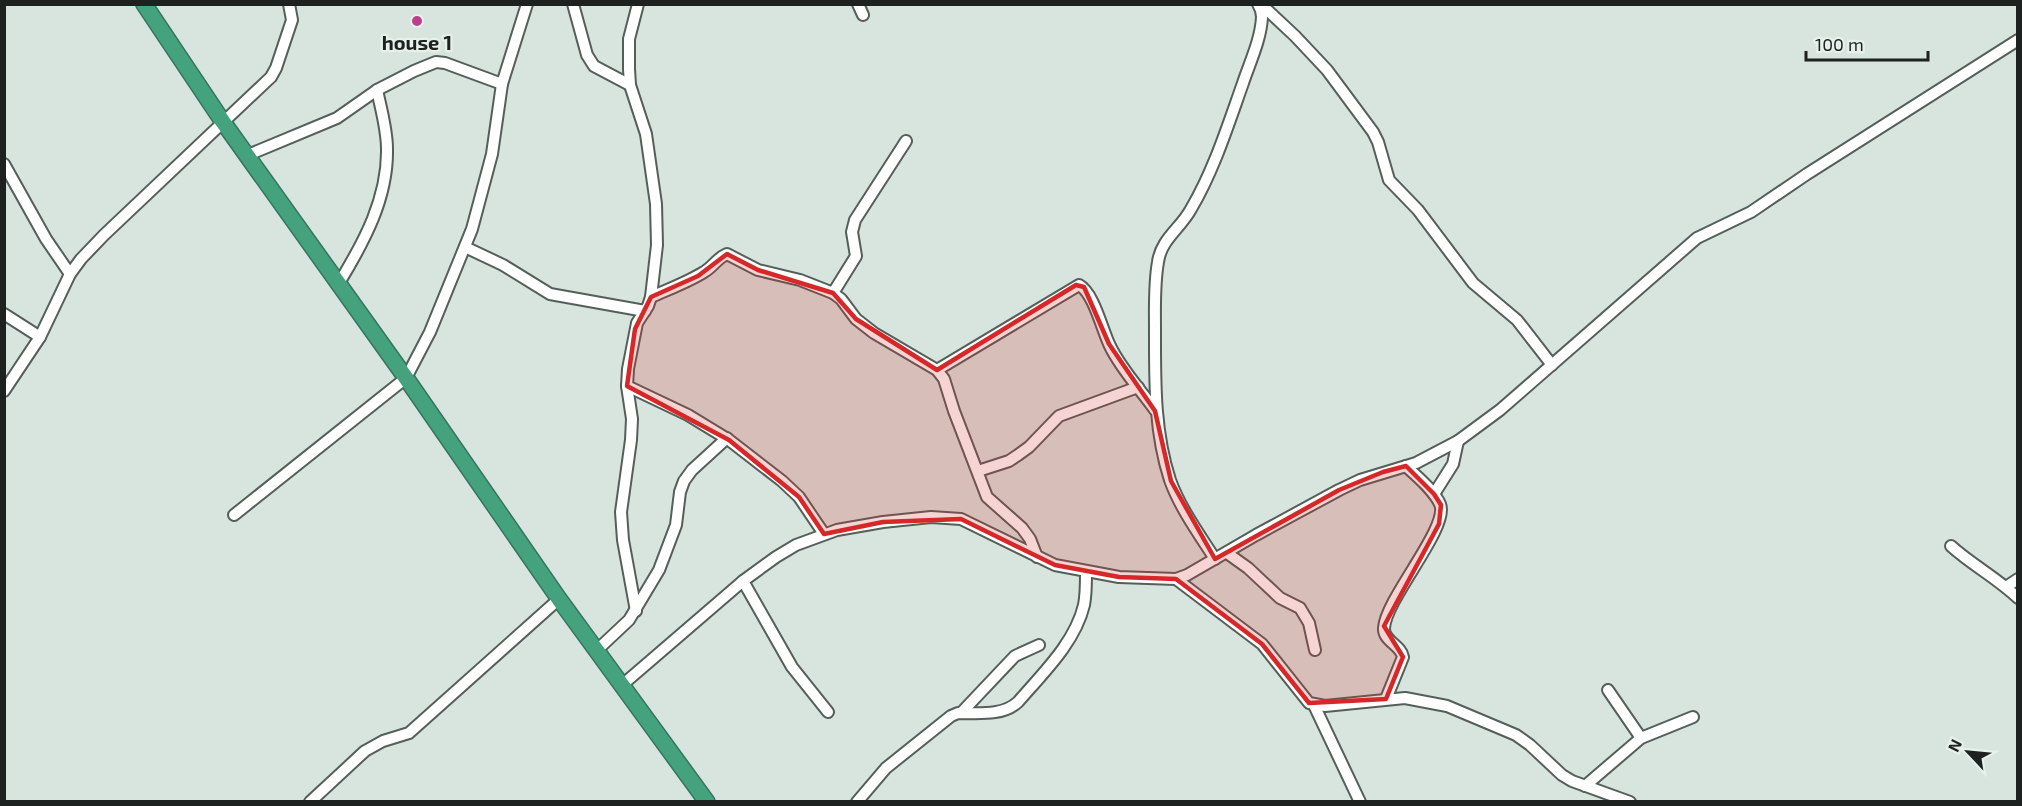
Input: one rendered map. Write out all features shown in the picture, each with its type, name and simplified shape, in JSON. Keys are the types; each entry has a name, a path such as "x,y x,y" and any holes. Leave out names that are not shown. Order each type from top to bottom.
{"highway":[{"path":"149,6 223,122 406,378 596,651 707,801"}],"street":[{"path":"4,391 40,337 70,274 81,259 273,74 292,20 289,4"},
{"path":"234,515 406,378 429,332 472,229 492,154 502,84 527,4"},
{"path":"573,4 587,55 594,66 630,84"},
{"path":"636,611 623,540 621,512 632,419 627,369 635,329 651,297 657,245 656,204 646,134 630,84 629,39 638,4"},
{"path":"1263,7 1327,70 1373,132 1389,180 1418,210 1473,283 1517,320 1552,365"},
{"path":"1215,559 1183,507 1171,481 1155,411 1155,288 1158,261 1166,240 1181,225 1193,207 1218,153 1257,41 1263,7"},
{"path":"621,686 743,582 796,544 824,534 883,522 932,517 961,519 1054,565 1086,573 1119,578 1176,579 1187,575 1339,490 1360,480 1406,466 1443,451 1500,410 1697,238 1751,213 1807,174 2018,40"},
{"path":"248,155 337,118 377,90 414,71 440,62 502,84"},
{"path":"339,283 361,247 380,201 386,176 387,149 377,90"},
{"path":"833,293 856,256 852,232 855,220 906,141"},
{"path":"4,164 46,240 70,274"},
{"path":"465,247 503,265 550,294 645,311"},
{"path":"651,297 698,276 727,254 758,270 813,284 833,293 841,299 856,319 874,333 937,370 944,379 987,497 1022,528 1030,539 1037,557"},
{"path":"937,370 1078,285 1084,287 1114,354 1155,411"},
{"path":"4,314 40,337"},
{"path":"627,386 688,415 727,438 799,497 824,534"},
{"path":"978,471 1009,461 1018,455 1059,416 1138,387"},
{"path":"596,651 636,611 658,570 673,533 684,481 692,470 727,438"},
{"path":"1434,494 1453,464 1458,441"},
{"path":"1386,699 1403,653 1386,636 1384,626 1408,577 1439,524 1442,514 1441,506 1434,494 1406,466"},
{"path":"1951,546 2018,598"},
{"path":"1227,553 1248,568 1280,598 1299,608 1309,623 1315,650"},
{"path":"961,713 1002,712 1011,709 1018,702 1067,642 1078,622 1084,605 1086,573"},
{"path":"1176,579 1262,644 1305,700 1314,705 1405,698 1447,706 1516,735 1572,782 1630,801"},
{"path":"2006,587 2018,579"},
{"path":"743,582 792,667 828,712"},
{"path":"310,801 365,751 384,741 410,733 559,599"},
{"path":"857,801 886,768 944,721 961,713 1015,656 1039,645"},
{"path":"1608,690 1641,738"},
{"path":"1314,705 1360,801"},
{"path":"1585,786 1641,738 1693,717"}],"highlighted area":[{"path":"727,254 758,270 833,293 856,319 937,370 1076,285 1084,287 1109,344 1155,411 1171,481 1215,559 1339,490 1383,472 1406,466 1434,494 1441,505 1439,524 1384,626 1403,657 1386,699 1309,703 1262,644 1176,579 1119,577 1055,565 961,519 883,522 824,534 799,497 729,440 627,386 635,329 651,297 698,276"}],"place":[{"name":"house 1","path":"417,21"}]}
